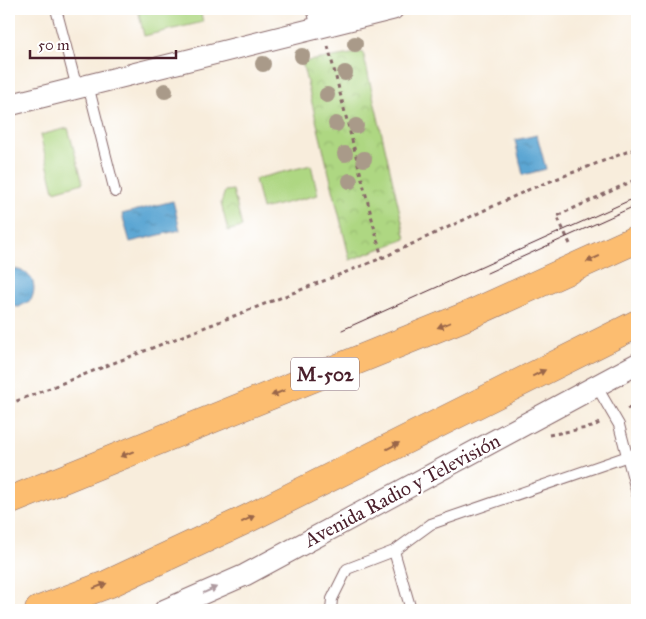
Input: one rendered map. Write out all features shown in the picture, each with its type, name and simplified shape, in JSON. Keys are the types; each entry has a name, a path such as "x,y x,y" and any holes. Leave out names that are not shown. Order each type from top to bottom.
{"highway":[{"name":"M-502","path":"9,501 470,315 637,239"},
{"path":"39,610 108,584 245,520 637,324"}],"street":[{"path":"9,105 83,86 320,17 394,9"},
{"name":"Avenida Radio y Televisión","path":"165,610 245,575 637,364"}],"lane":[{"path":"56,9 83,86 115,192"},
{"path":"596,387 619,425 632,455 637,494"},
{"path":"331,610 332,599 347,569 394,551 432,524 632,455"},
{"path":"394,551 411,610"}],"path":[{"path":"320,17 382,258"},
{"path":"9,404 382,258 530,189 637,148"},
{"path":"573,250 557,216 637,179"}],"green space":[{"path":"138,9 200,9 203,22 144,36"},
{"path":"363,52 406,239 350,260 302,62"},
{"path":"68,128 83,183 54,191 40,135"},
{"path":"311,165 318,195 262,209 255,179"},
{"path":"233,190 242,227 228,231 221,203 225,191"}],"water":[{"path":"537,135 546,169 523,175 515,140"},
{"path":"173,201 180,230 130,242 122,214"},
{"path":"9,256 12,269 28,275 34,288 31,300 19,307 9,306"}],"tram line":[{"path":"342,330 637,197"},
{"path":"487,273 637,205"}]}
